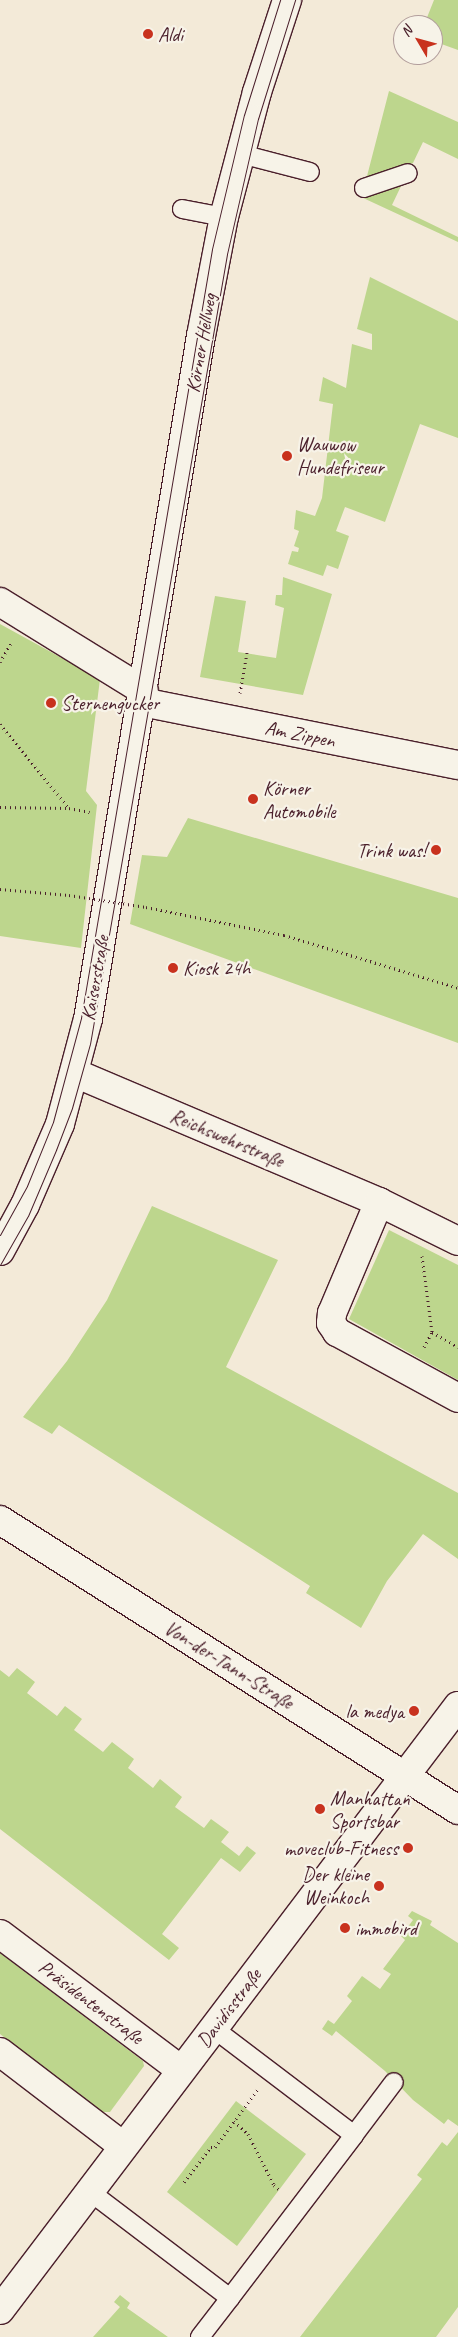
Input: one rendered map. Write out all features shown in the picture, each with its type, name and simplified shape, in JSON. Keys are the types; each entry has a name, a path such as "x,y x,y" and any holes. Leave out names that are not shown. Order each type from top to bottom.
{"street":[{"name":"Körner Hellweg","path":"143,697 201,336 224,217 287,0"},
{"path":"0,602 143,697"},
{"name":"Am Zippen","path":"143,697 235,721 458,765"},
{"name":"Kaiserstraße","path":"0,1251 37,1180 60,1124 75,1073 88,1019 143,697"},
{"name":"Reichswehrstraße","path":"75,1073 379,1202 458,1241"},
{"path":"379,1202 332,1313 331,1323 338,1332 458,1398"},
{"name":"Von-der-Tann-Straße","path":"0,1520 458,1810"},
{"name":"Davidisstraße","path":"0,2310 458,1706"},
{"name":"Präsidentenstraße","path":"0,1934 181,2070"},
{"path":"0,2052 123,2146"}],"lane":[{"path":"241,154 310,172"},
{"path":"364,188 408,173"},
{"path":"182,209 224,217"},
{"path":"213,2028 354,2135"},
{"path":"200,2337 394,2082"},
{"path":"90,2191 230,2298"}],"path":[{"path":"235,721 247,653"},
{"path":"0,724 69,808"},
{"path":"0,807 69,808 90,812"},
{"path":"0,889 69,895 146,907 284,935 458,988"},
{"path":"417,1221 432,1332 458,1347"},
{"path":"184,2182 234,2121 270,2072"},
{"path":"234,2121 248,2134 274,2185 301,2206"}],"green space":[{"path":"434,0 458,0 458,50 443,45 443,15 428,15"},
{"path":"389,91 458,122 458,159 423,142 413,163 366,180"},
{"path":"402,184 392,205 458,237 458,242 361,197"},
{"path":"370,277 458,321 458,438 420,424 385,522 345,507 336,531 349,536 338,569 327,565 323,576 288,564 292,551 298,552 299,548 294,546 299,531 294,529 296,510 315,516 322,498 333,404 319,401 323,377 346,388 352,344 372,350 372,334 357,329"},
{"path":"283,577 332,594 303,695 200,677 215,596 246,601 238,652 276,658 284,608 275,605 276,595 282,595"},
{"path":"0,624 100,679 86,791 97,805 81,948 0,936"},
{"path":"188,818 458,898 458,1043 130,924 142,855 167,857"},
{"path":"152,1206 278,1260 226,1367 458,1493 458,1559 423,1534 387,1581 361,1628 306,1593 310,1586 59,1425 52,1434 23,1417 67,1361 107,1300"},
{"path":"389,1230 458,1265 458,1380 349,1319"},
{"path":"17,1668 35,1682 27,1693 57,1716 65,1706 82,1719 74,1730 103,1752 112,1742 134,1759 128,1768 153,1788 160,1779 182,1797 175,1807 204,1828 211,1819 229,1832 221,1842 239,1856 247,1846 256,1853 240,1872 221,1858 162,1934 179,1948 169,1960 0,1829 0,1670 9,1677"},
{"path":"412,1911 432,1921 430,1925 458,1943 458,2126 448,2119 444,2124 413,2100 385,2071 336,2031 332,2036 322,2029 328,2020 334,2024 352,2001 347,1996 362,1976 380,1989 391,1974 383,1969 405,1940 401,1936 413,1920 408,1916"},
{"path":"0,1953 143,2061 144,2066 110,2112 102,2112 0,2034"},
{"path":"236,2101 306,2154 237,2246 167,2192"},
{"path":"458,2132 458,2307 436,2337 300,2337 422,2179 417,2175 442,2142 447,2146"},
{"path":"120,2295 130,2303 127,2308 168,2337 93,2337 120,2307 114,2302"}],"tram line":[{"path":"0,1235 27,1186 53,1122 81,1018 212,249 244,115 280,0"},
{"path":"0,1265 28,1216 56,1150 72,1108 90,1044 227,254 258,119 295,0"}],"place":[{"name":"Aldi","path":"148,34"},
{"name":"Wauwow Hundefriseur","path":"287,456"},
{"name":"Sternengucker","path":"51,703"},
{"name":"Körner Automobile","path":"253,799"},
{"name":"Trink was!","path":"436,850"},
{"name":"Kiosk 24h","path":"173,968"},
{"name":"la medya","path":"414,1711"},
{"name":"Manhattan Sportsbar","path":"320,1809"},
{"name":"moveclub-Fitness","path":"408,1848"},
{"name":"Der kleine Weinkoch","path":"379,1886"},
{"name":"immobird","path":"345,1928"}]}
